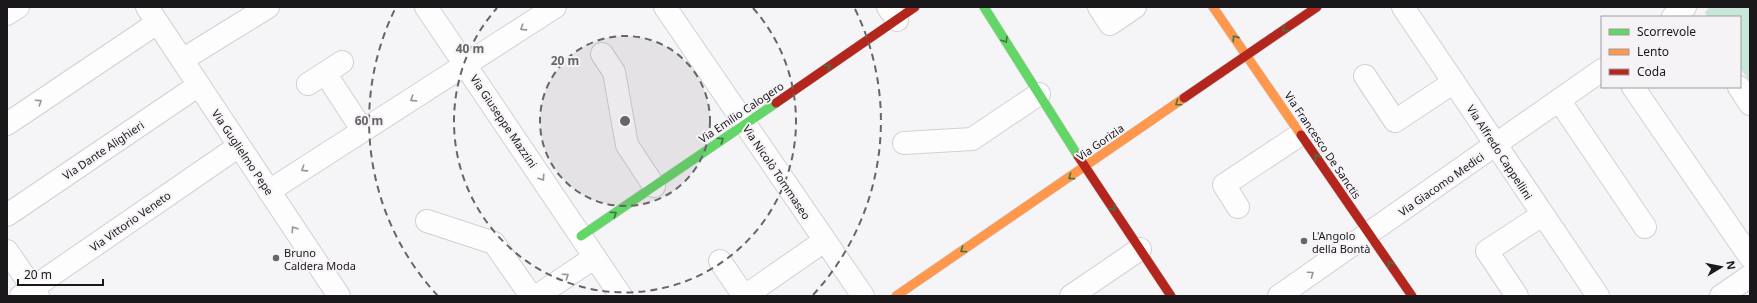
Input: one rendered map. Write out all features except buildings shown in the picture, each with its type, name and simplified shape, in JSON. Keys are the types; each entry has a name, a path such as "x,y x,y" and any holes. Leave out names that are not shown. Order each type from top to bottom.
{"street":[{"path":"7,14 18,7"},
{"path":"182,60 268,7"},
{"name":"Via Giuseppe Mazzini","path":"426,7 595,257"},
{"path":"269,192 555,7"},
{"name":"Via Nicolò Tommaseo","path":"665,7 863,296"},
{"name":"Via Emilio Calogero","path":"581,236 745,124 892,13 915,7"},
{"path":"984,7 1085,167 1171,296"},
{"path":"1099,7 1110,24 1135,7"},
{"name":"Via Francesco De Sanctis","path":"1213,7 1412,296"},
{"name":"Via Gorizia","path":"896,296 1317,7"},
{"name":"Via Alfredo Cappellini","path":"1404,7 1542,215 1598,296"},
{"path":"1673,16 1686,7 1692,16"},
{"path":"7,124 152,15"},
{"name":"Via Guglielmo Pepe","path":"152,15 339,296"},
{"path":"602,54 614,72 627,145 654,186"},
{"name":"Via Giacomo Medici","path":"1279,296 1601,71"},
{"path":"325,73 363,131"},
{"path":"1365,76 1395,121 1454,82"},
{"name":"Via Dante Alighieri","path":"7,215 199,85"},
{"path":"1634,88 1750,257"},
{"path":"1740,88 1750,104"},
{"path":"904,143 972,139 1039,94"},
{"path":"1560,100 1645,227"},
{"path":"1238,207 1224,185 1301,134"},
{"name":"Via Vittorio Veneto","path":"31,293 239,146"},
{"path":"1517,296 1487,251 1542,215"},
{"path":"427,221 494,243 531,296"},
{"path":"720,261 745,296 824,241"},
{"path":"1071,296 1140,248"},
{"path":"7,251 31,293"},
{"path":"537,296 595,257 621,296"},
{"path":"1721,296 1750,276"}],"green space":[{"path":"1710,7 1750,7 1750,82 1741,69 1741,16 1707,16 1705,12"}],"traffic: fast":[{"path":"984,7 1078,156"},
{"path":"581,236 776,103"}],"traffic: slow":[{"path":"1213,7 1301,135"},
{"path":"896,296 1184,98"}],"traffic: jam":[{"path":"776,103 915,7"},
{"path":"1184,98 1317,7"},
{"path":"1301,135 1412,296"},
{"path":"1078,156 1171,296"}],"place":[{"name":"L'Angolo della Bontà","path":"1304,241"},
{"name":"Bruno Caldera Moda","path":"276,258"}]}
